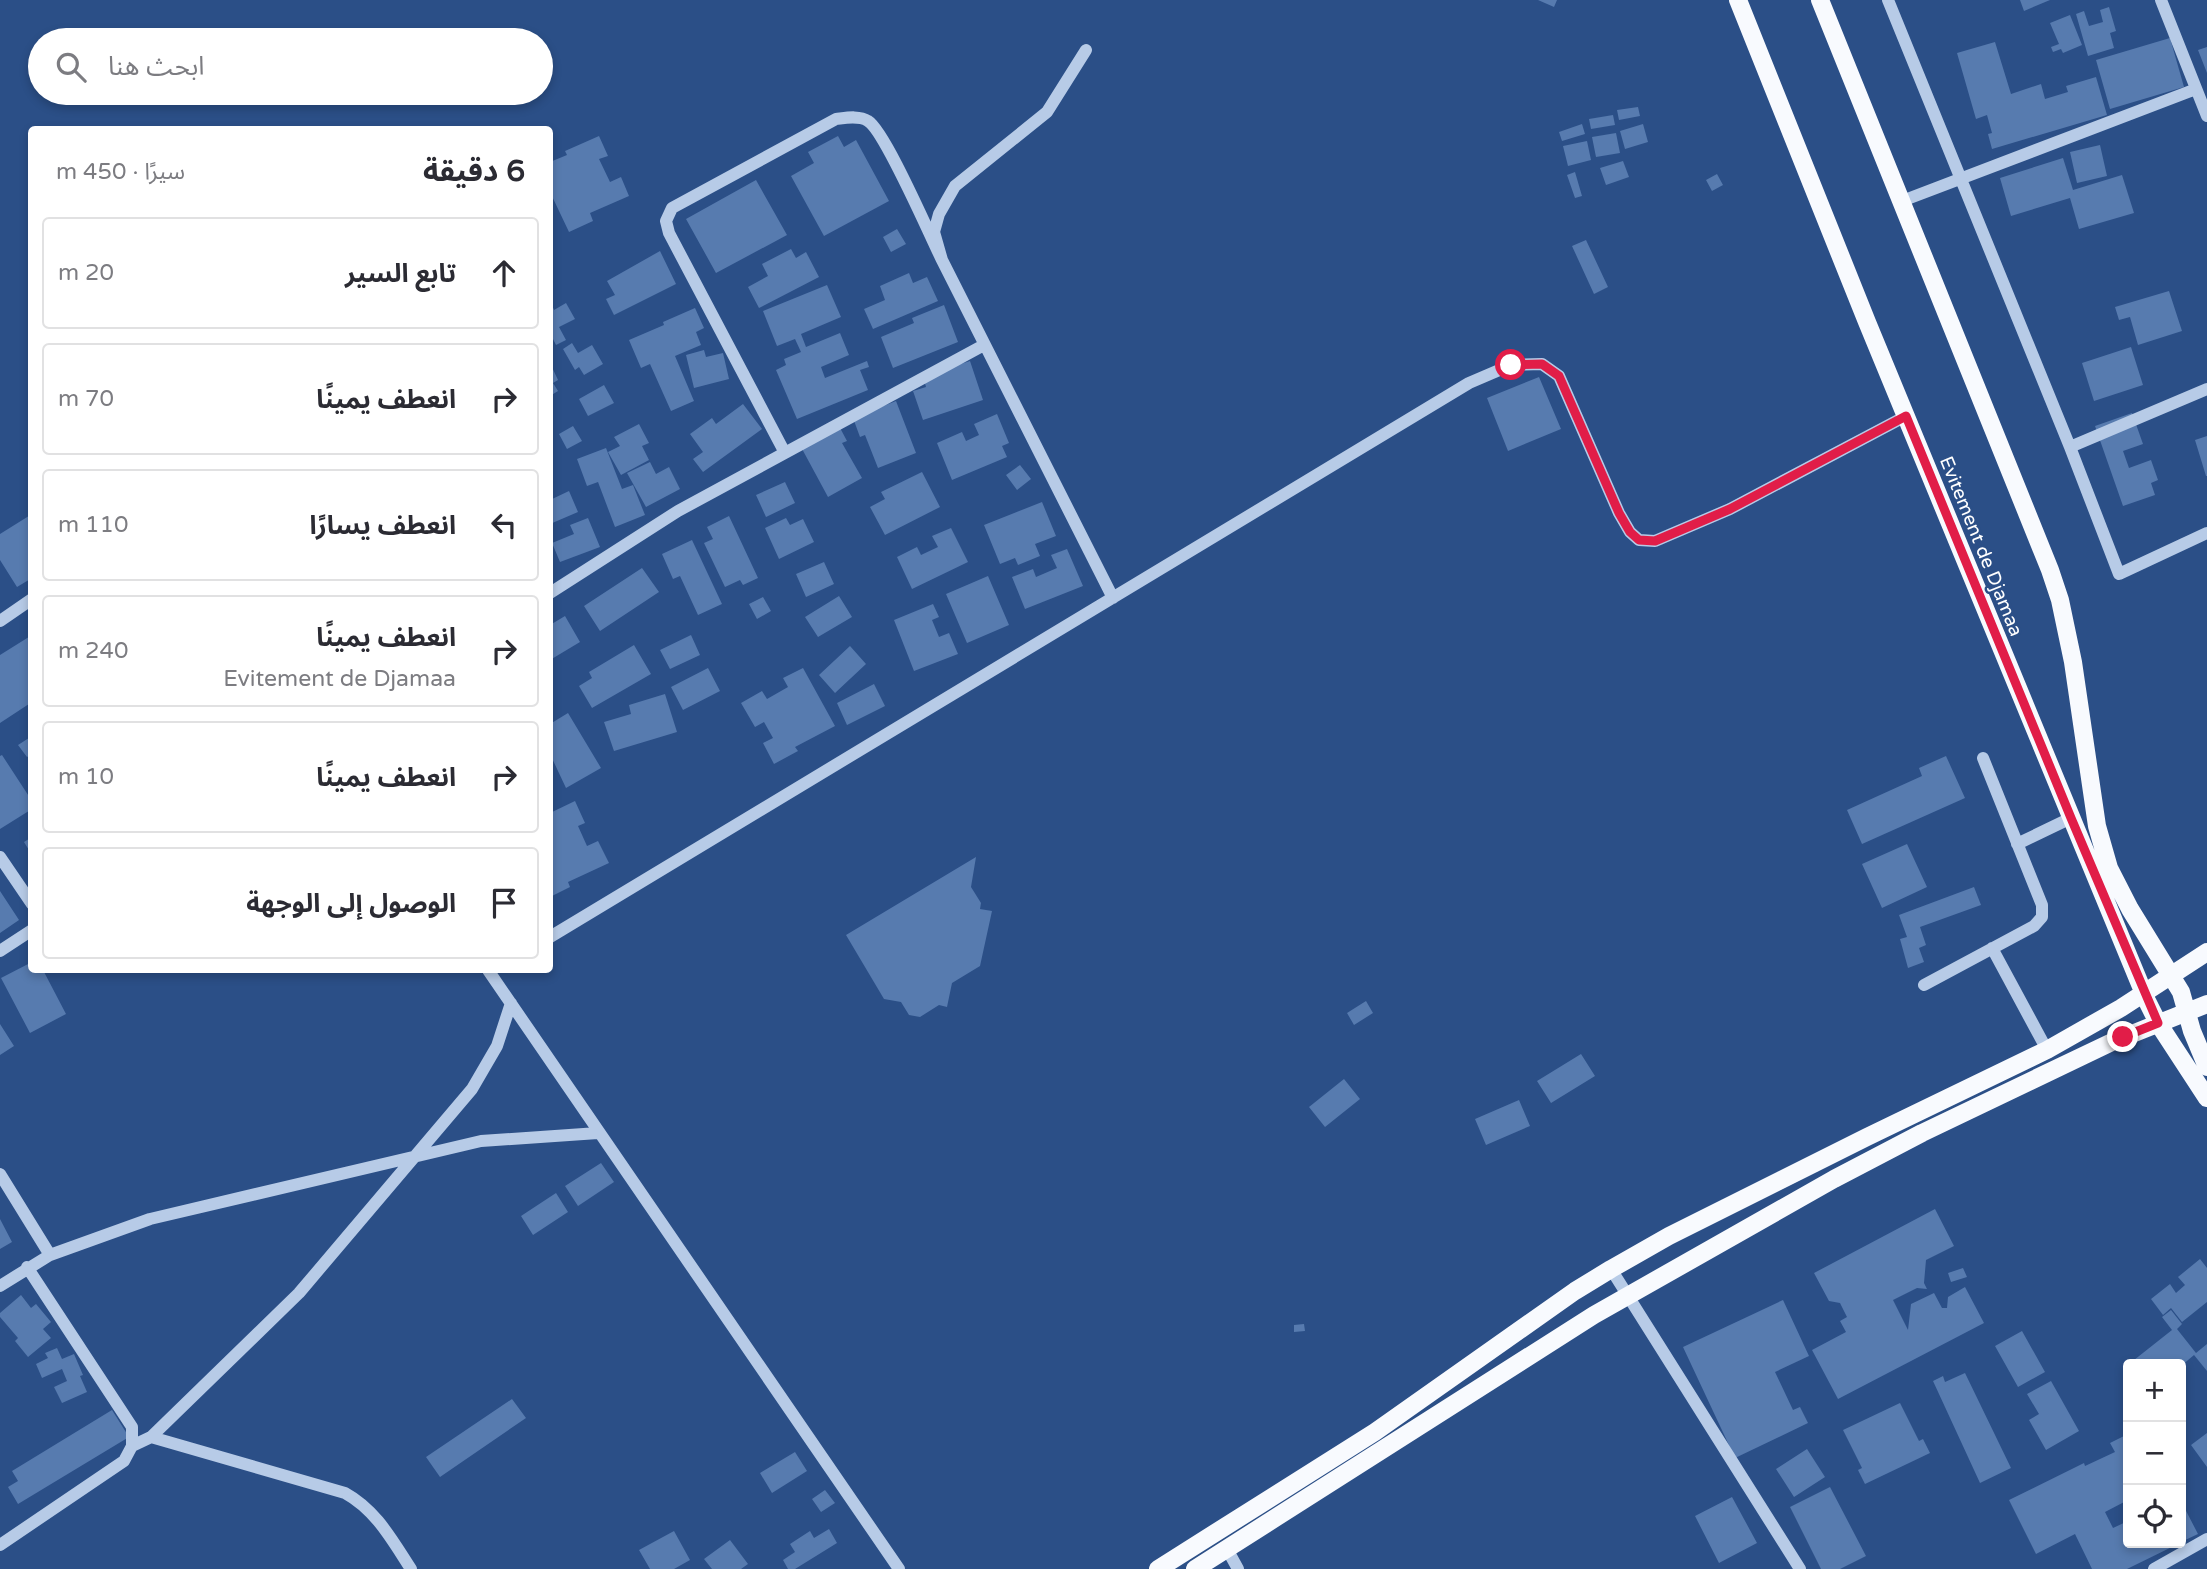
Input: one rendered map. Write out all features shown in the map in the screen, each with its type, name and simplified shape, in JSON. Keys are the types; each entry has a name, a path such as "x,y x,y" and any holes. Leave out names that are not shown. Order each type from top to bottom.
{"main road":[{"name":"Evitement de Djamaa","path":"1738,0 2144,993 2158,1023 2207,1098"},
{"path":"1820,0 2039,540 2060,600 2073,662 2095,818 2104,855 2130,909 2181,992 2207,1067"},
{"path":"1158,1569 1375,1432 1611,1269 1669,1236 2047,1050 2207,952"},
{"path":"1195,1569 1495,1376 1628,1295 1877,1156 2112,1042 2207,1003"}],"street":[{"path":"1888,0 2119,574 2207,533"},
{"path":"2161,0 2207,116"},
{"path":"942,260 934,232 939,214 955,186 1047,112 1086,50"},
{"path":"1902,201 2196,89"},
{"path":"785,453 668,233 667,221 672,208 836,119 854,117 868,121 883,140 1113,598"},
{"path":"553,590 678,511 984,345"},
{"path":"553,935 1469,383 1511,365 1542,364 1559,376 1619,513 1630,532 1639,540 1655,541 1730,509 1906,416"},
{"path":"2070,447 2207,389"},
{"path":"0,621 28,602"},
{"path":"1924,985 2034,926 2042,917 2042,905 1983,758"},
{"path":"2017,844 2071,818"},
{"path":"0,857 28,898"},
{"path":"0,951 28,933"},
{"path":"1992,948 2047,1050"},
{"path":"492,973 598,1133 899,1569"},
{"path":"132,1446 151,1437 299,1293 472,1089 497,1046 511,1003"},
{"path":"0,1286 50,1255 150,1219 481,1141 598,1133"},
{"path":"0,1174 50,1255"},
{"path":"0,1545 124,1461 132,1446 132,1427 27,1267"},
{"path":"1611,1269 1800,1569"},
{"path":"151,1437 345,1493 375,1516 411,1569"},
{"path":"2154,1569 2207,1539"},
{"path":"1227,1549 1238,1569"}],"building":[{"path":"1538,0 1557,0 1554,7"},
{"path":"2020,0 2050,0 2024,11"},
{"path":"2109,7 2116,31 2110,33 2114,48 2088,56 2076,14 2084,11 2089,26 2103,22 2100,10"},
{"path":"2070,15 2082,45 2063,53 2061,49 2053,52 2051,47 2059,44 2050,23"},
{"path":"2170,38 2184,87 2110,109 2096,60"},
{"path":"1995,42 2011,94 2041,84 2045,99 2068,92 2066,86 2096,77 2107,115 1992,149 1988,134 1992,133 1987,115 1976,119 1957,53"},
{"path":"2207,47 2207,73 2198,50"},
{"path":"1638,107 1640,116 1619,120 1617,110"},
{"path":"1613,115 1615,125 1591,129 1589,119"},
{"path":"1582,124 1585,134 1562,141 1559,132"},
{"path":"1643,124 1648,142 1625,149 1620,131"},
{"path":"1616,133 1620,153 1596,157 1592,137"},
{"path":"599,136 608,156 599,159 610,182 621,177 629,196 590,213 593,221 569,232 553,198 553,161 567,155 565,151"},
{"path":"838,136 844,147 856,140 889,201 824,236 791,176 814,163 808,152"},
{"path":"1587,141 1591,160 1568,166 1563,146"},
{"path":"2100,145 2107,176 2077,183 2070,152"},
{"path":"2063,158 2073,190 2122,175 2134,213 2079,229 2070,198 2011,216 2000,178"},
{"path":"1623,161 1629,177 1606,185 1600,168"},
{"path":"1575,172 1582,196 1575,198 1567,175"},
{"path":"1717,174 1723,185 1712,191 1706,180"},
{"path":"756,180 787,235 716,273 686,219"},
{"path":"897,229 906,244 891,252 883,237"},
{"path":"1586,240 1608,287 1594,294 1572,246"},
{"path":"791,249 796,258 806,252 819,277 759,308 748,287 768,276 762,264"},
{"path":"660,251 676,284 614,315 606,299 615,295 607,281"},
{"path":"909,273 913,283 927,277 938,301 873,329 864,309 885,300 880,286"},
{"path":"827,285 841,317 801,334 806,347 840,333 849,355 821,367 825,378 867,361 869,367 860,370 868,390 797,419 776,370 786,365 784,359 801,352 795,339 777,346 763,311"},
{"path":"2169,291 2182,331 2138,345 2130,317 2119,320 2115,307"},
{"path":"566,303 575,319 559,327 566,340 556,345 553,339 553,308 554,310"},
{"path":"944,305 958,342 893,368 881,337 914,323 912,318"},
{"path":"695,308 704,328 696,332 701,345 675,356 694,401 671,411 650,364 641,368 629,340"},
{"path":"572,343 578,353 592,345 603,364 584,375 579,367 575,370 563,349"},
{"path":"2131,347 2143,385 2094,401 2082,363"},
{"path":"704,350 706,357 723,353 729,379 694,388 686,355"},
{"path":"970,361 983,400 923,420 913,391 926,387 923,376"},
{"path":"553,369 558,380 553,383"},
{"path":"1539,377 1561,429 1508,451 1487,398"},
{"path":"604,385 614,403 588,416 579,399"},
{"path":"896,401 916,453 878,468 865,435 860,437 853,418"},
{"path":"743,404 762,429 703,472 693,459 703,452 690,434 712,418 716,424"},
{"path":"2132,413 2143,444 2123,451 2129,468 2151,460 2158,480 2151,483 2155,495 2123,506 2095,426"},
{"path":"997,414 1009,443 1002,446 1007,457 952,480 937,443 962,432 966,441 979,435 974,424"},
{"path":"639,424 649,443 642,446 649,460 621,475 608,452 620,446 614,437"},
{"path":"573,426 582,441 567,449 559,434"},
{"path":"839,426 847,441 842,443 862,478 828,497 801,447"},
{"path":"2207,436 2207,476 2206,476 2195,440"},
{"path":"606,448 622,489 633,485 645,515 615,527 598,482 587,486 577,459"},
{"path":"650,462 656,474 669,467 680,489 646,507 627,473"},
{"path":"1020,465 1031,479 1017,490 1006,475"},
{"path":"922,472 940,507 885,535 870,507 885,499 881,492"},
{"path":"785,482 795,503 766,517 756,495"},
{"path":"569,491 578,512 553,523 553,499"},
{"path":"1042,502 1056,536 1035,544 1040,556 1018,565 1015,558 1000,564 984,525"},
{"path":"28,516 28,580 17,587 0,560 0,534"},
{"path":"729,516 758,578 743,585 740,580 725,587 704,543 713,539 707,527"},
{"path":"588,518 600,547 560,562 553,543 574,534 570,525"},
{"path":"786,518 790,525 803,519 814,542 779,559 765,528"},
{"path":"951,528 968,562 912,589 897,557 917,547 921,555 938,547 932,536"},
{"path":"692,540 722,604 698,615 680,576 673,579 662,554"},
{"path":"1067,549 1083,586 1025,609 1012,577 1033,569 1036,577 1057,568 1051,555"},
{"path":"824,562 834,584 806,597 796,574"},
{"path":"642,568 659,592 600,631 584,606"},
{"path":"988,576 1009,625 967,643 946,594"},
{"path":"839,596 852,617 818,637 805,617"},
{"path":"763,597 771,611 757,619 749,604"},
{"path":"933,604 939,617 932,620 939,637 949,633 958,654 914,671 894,620"},
{"path":"565,616 580,642 553,658 553,623"},
{"path":"691,635 700,655 670,669 660,650"},
{"path":"28,638 28,705 0,723 0,655"},
{"path":"634,645 651,674 592,708 579,686 592,678 589,672"},
{"path":"850,646 866,664 835,693 819,675"},
{"path":"708,668 720,691 683,710 671,687"},
{"path":"803,668 835,726 795,747 798,751 774,764 763,743 773,738 764,722 755,727 741,703 762,691 767,699 788,687 783,678"},
{"path":"874,684 885,706 847,725 837,703"},
{"path":"665,694 677,732 614,751 604,722 631,714 629,705"},
{"path":"568,713 601,768 566,788 553,760 553,722"},
{"path":"28,739 28,756 27,757 18,745"},
{"path":"2,755 28,795 28,812 0,829"},
{"path":"1946,756 1965,798 1862,844 1847,810 1922,776 1919,768"},
{"path":"575,801 585,823 578,826 587,846 598,841 609,863 568,882 570,887 553,896 553,825 553,812"},
{"path":"1907,844 1927,887 1882,908 1862,864"},
{"path":"976,857 971,887 981,903 980,909 992,911 980,966 952,983 947,1007 939,1005 920,1017 909,1015 901,1002 884,999 846,935"},
{"path":"1974,887 1981,905 1920,927 1926,945 1919,948 1924,962 1908,968 1900,939 1907,937 1899,915"},
{"path":"0,891 19,920 0,933"},
{"path":"28,964 28,973 45,973 66,1014 30,1033 1,978"},
{"path":"1366,1001 1373,1013 1354,1025 1347,1013"},
{"path":"0,1024 14,1046 0,1055"},
{"path":"1581,1054 1595,1076 1551,1103 1537,1081"},
{"path":"1344,1079 1360,1099 1325,1127 1309,1107"},
{"path":"1519,1100 1530,1126 1486,1145 1475,1119"},
{"path":"601,1163 614,1182 578,1206 565,1186"},
{"path":"556,1193 568,1212 533,1235 521,1216"},
{"path":"1935,1209 1954,1246 1926,1260 1924,1283 1927,1289 1917,1288 1893,1300 1908,1330 1911,1304 1934,1293 1942,1308 1947,1308 1948,1297 1965,1287 1984,1323 1838,1399 1812,1350 1846,1332 1840,1321 1847,1317 1840,1303 1829,1301 1814,1273"},
{"path":"0,1219 12,1242 0,1249"},
{"path":"2200,1259 2207,1268 2207,1302 2182,1322 2171,1308 2163,1315 2151,1299 2170,1284 2176,1293 2185,1285 2178,1277"},
{"path":"1963,1268 1967,1277 1951,1282 1948,1273"},
{"path":"21,1295 31,1308 36,1304 51,1322 43,1329 51,1338 28,1357 15,1341 18,1338 0,1317 0,1313"},
{"path":"1783,1300 1809,1356 1775,1372 1793,1410 1800,1407 1808,1423 1735,1458 1683,1347"},
{"path":"2171,1310 2182,1324 2177,1329 2196,1353 2207,1344 2207,1371 2194,1355 2186,1362 2186,1359 2135,1359 2172,1330 2162,1317"},
{"path":"1304,1324 1305,1331 1294,1332 1294,1325"},
{"path":"2022,1331 2045,1372 2018,1387 1995,1346"},
{"path":"57,1348 62,1359 74,1354 87,1392 62,1403 54,1387 67,1381 62,1369 42,1378 36,1364 48,1358 45,1353"},
{"path":"1965,1373 2011,1468 1980,1483 1933,1381 1943,1376 1945,1382"},
{"path":"2051,1381 2079,1431 2046,1450 2029,1420 2039,1414 2027,1394"},
{"path":"512,1399 526,1418 440,1477 426,1457"},
{"path":"1900,1403 1919,1441 1923,1439 1930,1453 1865,1484 1858,1470 1862,1468 1843,1430"},
{"path":"112,1410 129,1437 18,1504 8,1487 18,1481 12,1471"},
{"path":"2207,1433 2207,1467 2191,1445"},
{"path":"2123,1436 2123,1503 2105,1512 2113,1528 2123,1523 2123,1548 2170,1548 2127,1569 2092,1569 2075,1534 2036,1554 2009,1500 2084,1463 2085,1466 2115,1452 2110,1443"},
{"path":"1807,1449 1825,1477 1794,1497 1776,1469"},
{"path":"795,1452 807,1471 772,1493 760,1473"},
{"path":"1830,1487 1866,1556 1840,1569 1821,1569 1790,1507"},
{"path":"825,1490 835,1503 821,1512 812,1499"},
{"path":"1732,1497 1757,1543 1719,1563 1695,1516"},
{"path":"2186,1511 2198,1534 2186,1540"},
{"path":"829,1529 837,1543 795,1569 788,1569 783,1560 795,1552 790,1544 810,1531 814,1538"},
{"path":"674,1531 690,1560 674,1569 650,1569 639,1550"},
{"path":"730,1540 748,1564 741,1569 712,1569 704,1559"}],"route":[{"path":"1511,365 1542,364 1559,376 1619,513 1630,532 1639,540 1655,541 1730,509 1906,416 2158,1023 2123,1037"}]}
